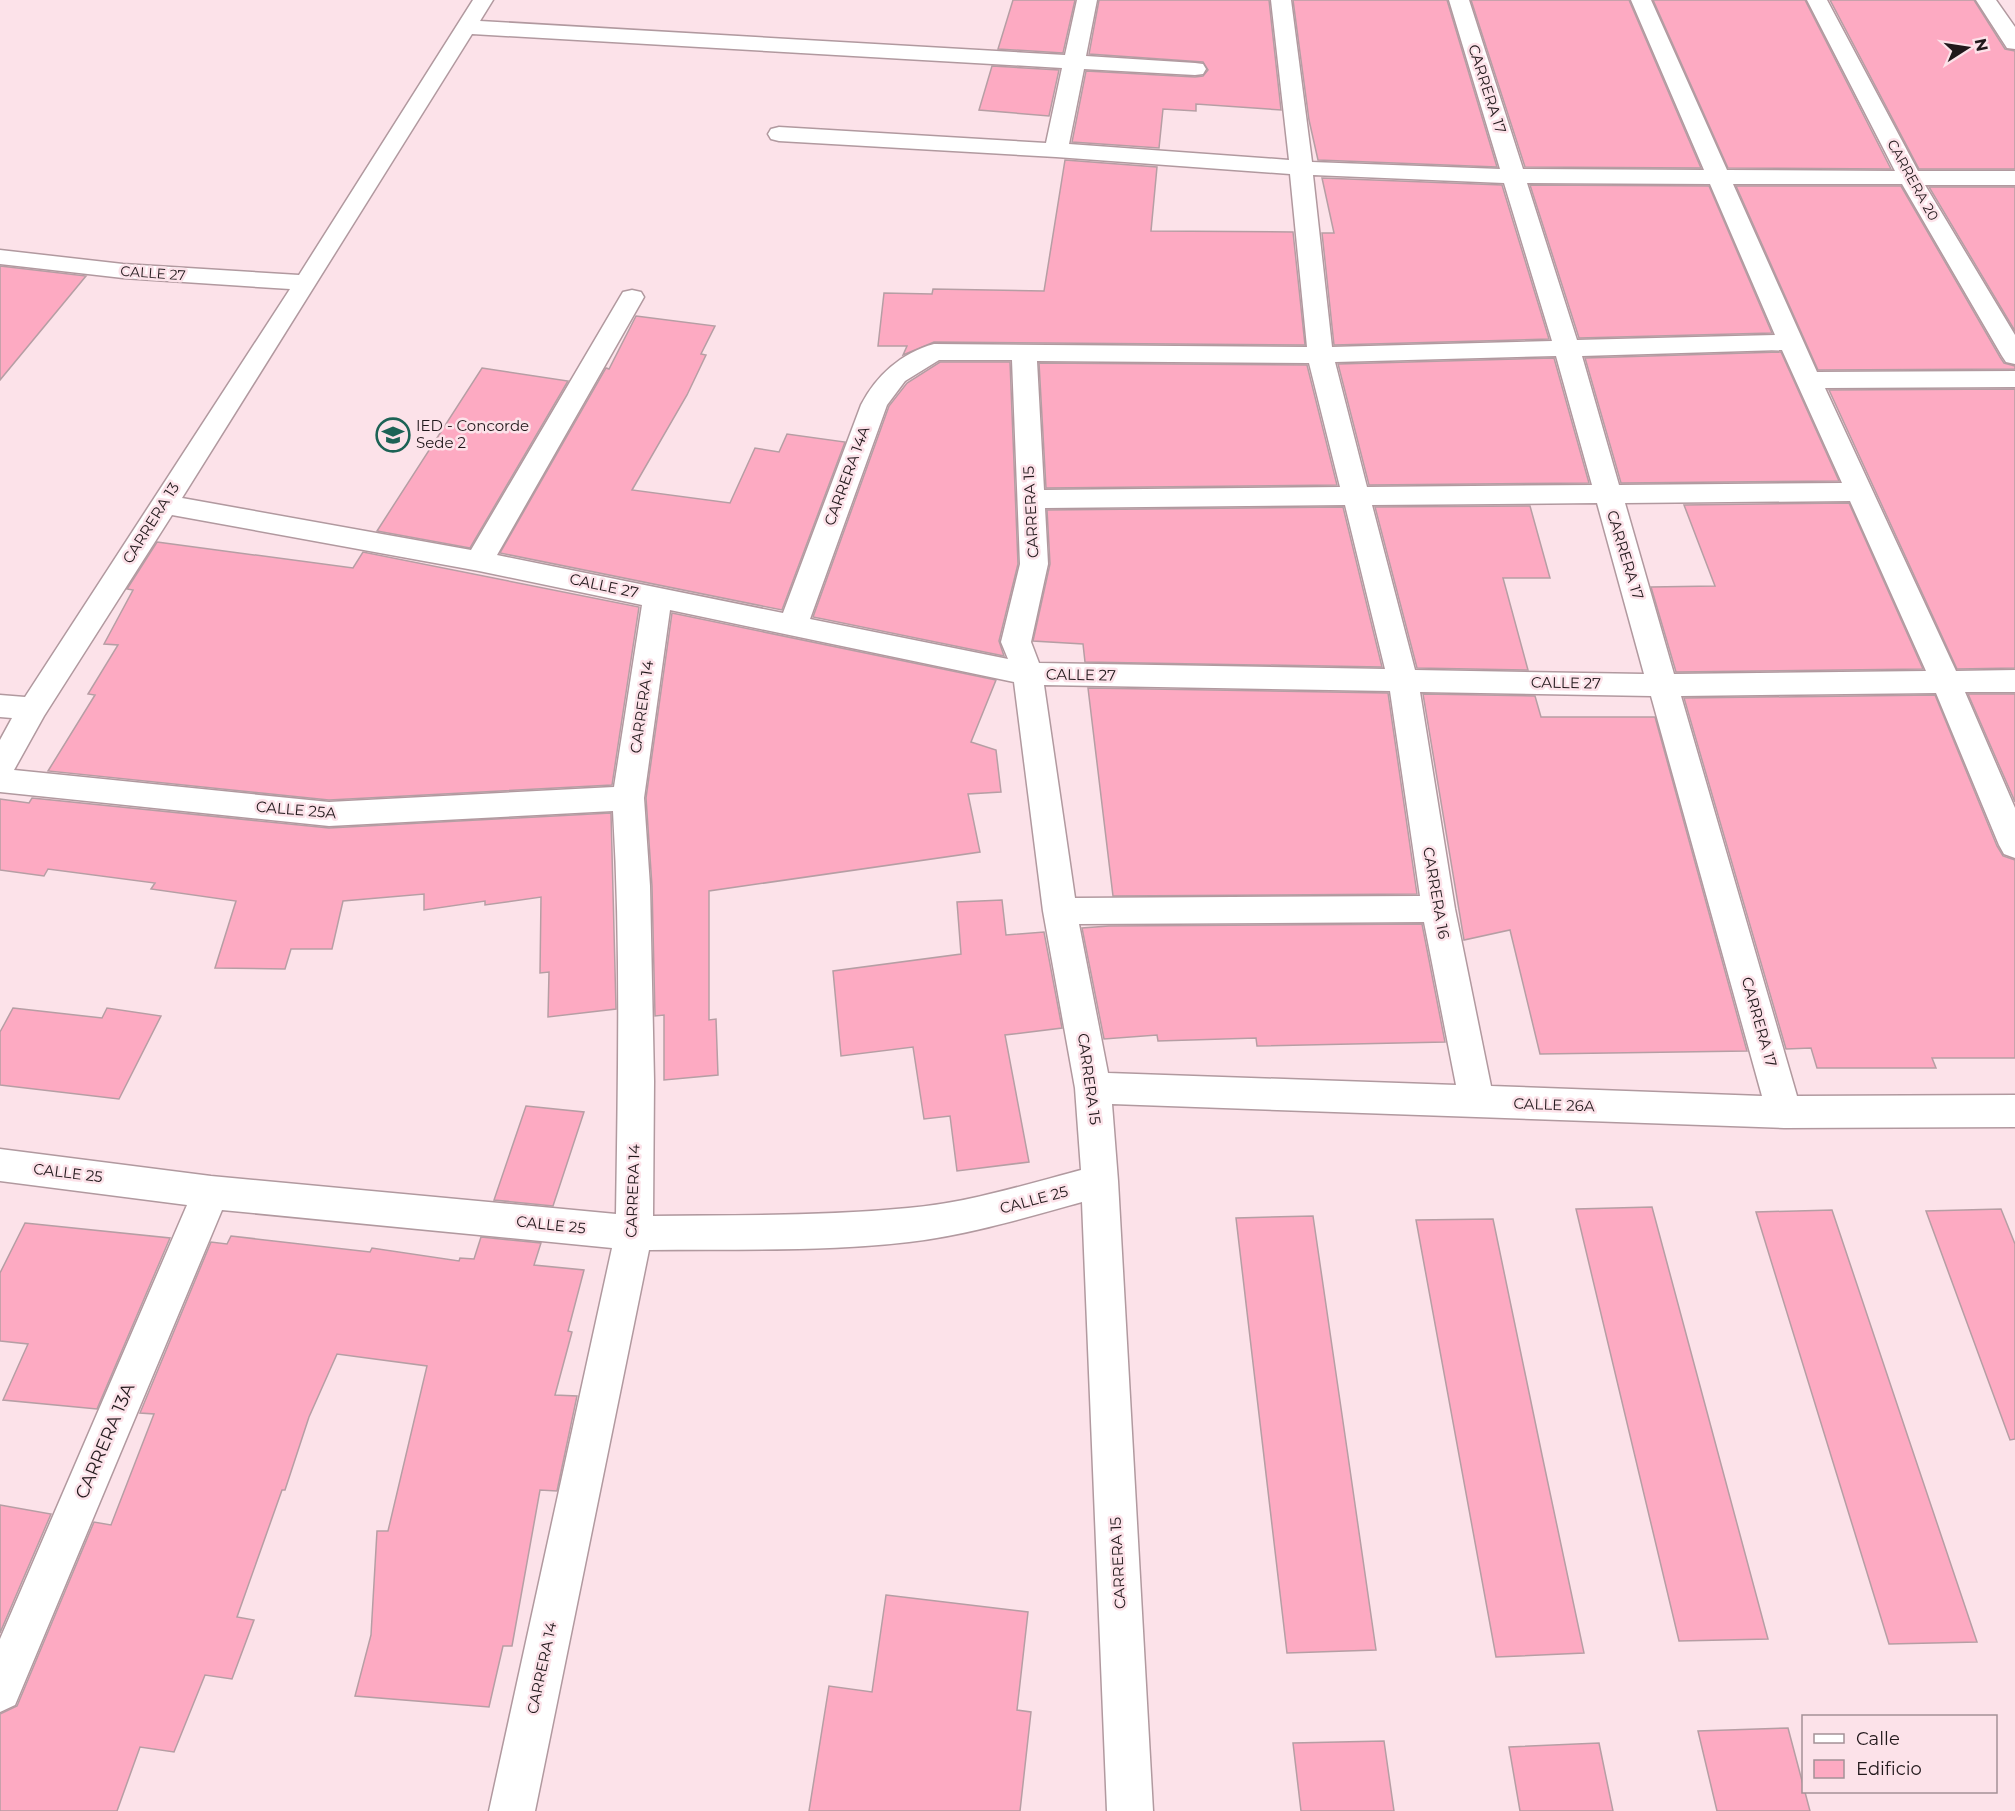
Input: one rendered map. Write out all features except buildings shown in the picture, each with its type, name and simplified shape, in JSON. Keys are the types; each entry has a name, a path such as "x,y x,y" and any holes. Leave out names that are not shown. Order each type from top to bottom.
{"street":[{"name":"CARRERA 13","path":"0,766 33,709 306,283 483,0"},
{"path":"1056,150 1087,0"},
{"name":"CARRERA 16","path":"1281,0 1320,355 1354,496 1403,681 1438,909 1477,1103"},
{"name":"CARRERA 17","path":"1459,0 1567,349 1784,1112"},
{"path":"1641,0 1791,342 1946,682 2015,845"},
{"name":"CARRERA 20","path":"1817,0 1910,178 2015,356"},
{"path":"1986,0 2015,44"},
{"path":"466,27 1195,69"},
{"path":"779,134 1056,150 1300,168 1515,176 2015,178"},
{"name":"CALLE 27","path":"0,257 123,271 306,283"},
{"path":"479,561 632,297"},
{"path":"1024,354 1320,355 1791,342"},
{"name":"CARRERA 14A","path":"793,625 871,407 881,389 896,373 934,352 1024,354"},
{"name":"CARRERA 15","path":"1024,354 1034,564 1016,642 1028,674 1060,911 1093,1088 1100,1181 1130,1811"},
{"path":"1810,380 2015,379"},
{"path":"1030,499 1608,496 1859,492"},
{"name":"CALLE 27","path":"163,504 479,561 1028,674 1664,685 2015,681"},
{"name":"CARRERA 14","path":"512,1811 634,1233 636,1081 634,886 628,798 658,597"},
{"path":"0,706 33,709"},
{"name":"CALLE 25A","path":"0,780 329,814 628,798"},
{"path":"1060,911 1438,909"},
{"name":"CALLE 26A","path":"1093,1088 1784,1112 2015,1111"},
{"name":"CALLE 25","path":"0,1165 211,1192 634,1233 805,1232 909,1225 986,1212 1100,1181"},
{"name":"CARRERA 13A","path":"0,1690 211,1192"}],"place":[{"name":"IED - Concorde Sede 2","path":"393,435"}]}
